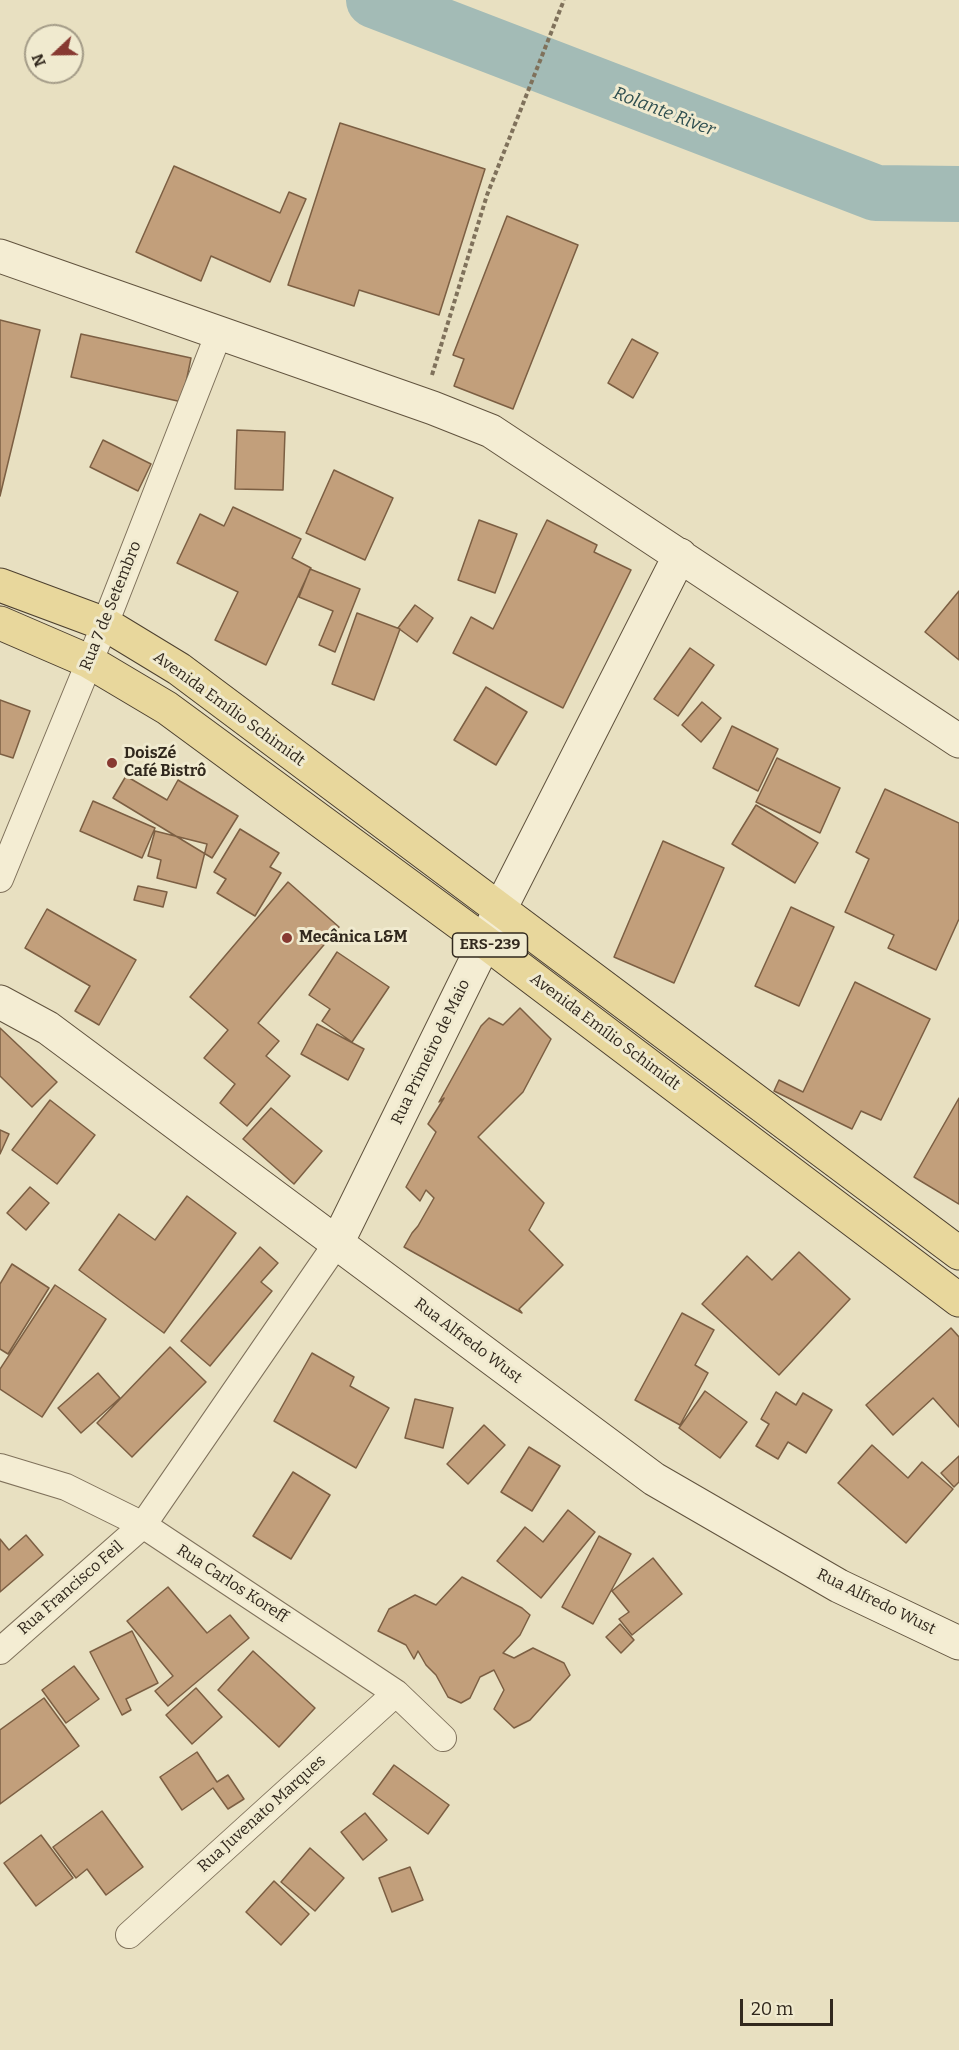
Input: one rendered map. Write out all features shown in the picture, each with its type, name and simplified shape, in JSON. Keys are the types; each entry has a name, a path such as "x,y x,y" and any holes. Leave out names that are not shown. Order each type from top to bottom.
{"main road":[{"name":"Avenida Emílio Schimidt","path":"0,585 105,624 179,669 959,1253"},
{"name":"Avenida Emílio Schimidt","path":"0,623 88,661 167,708 486,942 959,1300"}],"street":[{"path":"0,256 423,404 491,431 959,741"},
{"name":"Rua 7 de Setembro","path":"0,879 105,624 219,333"},
{"name":"Rua Primeiro de Maio","path":"143,1525 337,1243 486,942 500,909 680,555"},
{"name":"Rua Alfredo Wust","path":"0,1002 48,1028 654,1479 839,1586 959,1643"},
{"name":"Rua Carlos Koreff","path":"0,1467 66,1487 143,1525 396,1693 443,1738"},
{"name":"Rua Francisco Feil","path":"0,1651 143,1525"},
{"name":"Rua Juvenato Marques","path":"129,1935 396,1693"}],"path":[{"path":"423,404 487,195 563,2"}],"building":[{"path":"340,123 485,169 439,315 359,290 354,306 288,285"},
{"path":"174,166 280,213 289,192 306,199 270,282 211,256 201,281 136,252"},
{"path":"507,216 578,245 513,409 454,386 464,359 453,355"},
{"path":"0,320 40,330 0,496"},
{"path":"81,334 191,358 182,402 71,377"},
{"path":"632,339 658,353 633,398 608,383"},
{"path":"237,430 285,432 283,490 235,489"},
{"path":"103,440 151,464 138,491 90,467"},
{"path":"334,470 393,498 365,560 306,533"},
{"path":"233,507 301,539 292,558 311,568 266,665 215,640 238,592 177,563 200,514 224,526"},
{"path":"479,520 517,534 495,593 458,580"},
{"path":"547,520 597,545 594,552 631,570 563,708 453,653 471,617 493,629"},
{"path":"310,569 360,589 335,652 319,645 333,611 299,597"},
{"path":"959,591 959,660 925,632"},
{"path":"415,605 433,618 417,642 398,628"},
{"path":"357,613 400,629 374,700 332,684"},
{"path":"690,648 714,665 678,716 654,699"},
{"path":"486,687 527,712 496,765 454,740"},
{"path":"0,700 30,711 13,758 0,754"},
{"path":"702,702 721,718 701,742 682,725"},
{"path":"732,726 778,749 758,791 713,768"},
{"path":"777,758 840,788 820,833 756,802"},
{"path":"126,776 167,800 178,780 238,816 212,858 113,798"},
{"path":"885,789 959,823 959,919 936,970 888,948 894,935 845,912 869,859 856,852"},
{"path":"93,801 155,828 142,858 80,831"},
{"path":"756,805 818,843 795,883 732,844"},
{"path":"240,829 279,853 270,867 281,873 255,916 217,893 226,879 214,872"},
{"path":"155,831 207,844 196,888 157,878 161,860 148,856"},
{"path":"663,841 724,868 674,983 614,957"},
{"path":"288,882 339,927 258,1023 279,1041 266,1056 290,1076 247,1126 220,1103 235,1084 204,1058 228,1030 190,997"},
{"path":"138,886 167,892 163,907 134,900"},
{"path":"791,907 834,927 799,1006 755,986"},
{"path":"47,909 136,960 99,1025 75,1011 90,986 25,948"},
{"path":"337,952 389,987 352,1042 322,1021 330,1009 309,995"},
{"path":"855,982 930,1019 881,1120 861,1111 852,1129 774,1091 779,1080 803,1092"},
{"path":"520,1008 551,1039 523,1092 478,1137 544,1203 529,1230 563,1265 519,1309 522,1313 404,1247 434,1198 426,1190 420,1201 406,1187 436,1132 428,1124 481,1026 489,1018 503,1025"},
{"path":"317,1024 364,1049 348,1080 301,1054"},
{"path":"0,1028 57,1082 32,1107 0,1076"},
{"path":"959,1098 959,1204 914,1177"},
{"path":"50,1100 95,1135 57,1184 12,1150"},
{"path":"271,1108 322,1151 294,1184 243,1139"},
{"path":"0,1130 9,1134 0,1154"},
{"path":"30,1187 49,1203 26,1230 7,1213"},
{"path":"187,1196 236,1233 164,1333 79,1270 119,1214 155,1240"},
{"path":"260,1247 278,1263 261,1282 272,1291 210,1366 181,1341"},
{"path":"799,1252 850,1299 779,1375 702,1304 747,1256 772,1280"},
{"path":"12,1264 49,1288 8,1354 0,1349 0,1284"},
{"path":"55,1285 106,1319 42,1417 0,1389 0,1369"},
{"path":"682,1313 714,1330 695,1365 708,1373 680,1425 635,1400"},
{"path":"951,1328 959,1337 959,1427 933,1398 893,1435 866,1405"},
{"path":"170,1347 206,1382 132,1457 97,1423"},
{"path":"312,1353 354,1377 350,1386 389,1408 356,1468 274,1421"},
{"path":"98,1373 120,1398 81,1433 58,1408"},
{"path":"705,1391 747,1422 720,1458 679,1428"},
{"path":"776,1392 796,1405 803,1393 832,1410 806,1453 788,1442 778,1459 756,1446 769,1424 761,1419"},
{"path":"415,1399 453,1408 443,1448 405,1438"},
{"path":"484,1425 505,1445 468,1484 447,1464"},
{"path":"872,1445 908,1478 922,1462 953,1489 906,1543 838,1483"},
{"path":"529,1447 560,1466 532,1511 501,1492"},
{"path":"959,1456 959,1482 954,1487 941,1473"},
{"path":"293,1472 330,1495 291,1559 253,1536"},
{"path":"568,1510 595,1532 541,1598 497,1561 525,1527 543,1542"},
{"path":"26,1535 43,1555 0,1592 0,1539 9,1550"},
{"path":"599,1536 631,1554 593,1624 562,1607"},
{"path":"653,1558 682,1594 632,1635 619,1619 629,1612 612,1591"},
{"path":"462,1577 522,1608 530,1615 520,1635 503,1653 514,1658 533,1648 564,1663 570,1675 530,1720 514,1728 494,1709 504,1690 494,1670 480,1677 470,1698 461,1703 448,1697 436,1675 426,1665 418,1651 414,1659 406,1645 378,1631 389,1609 415,1595 436,1605"},
{"path":"168,1587 207,1633 230,1615 249,1638 168,1706 155,1691 173,1676 127,1621"},
{"path":"620,1624 634,1640 621,1653 606,1637"},
{"path":"132,1631 158,1683 126,1699 131,1710 122,1715 90,1652"},
{"path":"253,1651 315,1708 279,1747 218,1690"},
{"path":"74,1666 99,1699 66,1723 42,1690"},
{"path":"196,1688 222,1717 192,1744 166,1715"},
{"path":"44,1698 79,1746 0,1804 0,1730"},
{"path":"197,1752 217,1782 228,1775 244,1799 228,1809 213,1788 182,1810 160,1777"},
{"path":"394,1765 449,1805 428,1834 373,1794"},
{"path":"102,1811 143,1867 106,1895 87,1869 76,1878 53,1847"},
{"path":"365,1813 387,1840 363,1860 341,1832"},
{"path":"41,1835 73,1878 36,1906 4,1863"},
{"path":"310,1848 344,1878 315,1911 281,1882"},
{"path":"410,1867 423,1900 392,1912 379,1878"},
{"path":"274,1881 309,1914 281,1945 246,1912"}],"waterway":[{"name":"Rolante River","path":"374,0 876,193 959,194"}],"place":[{"name":"DoisZé Café Bistrô","path":"112,763"},
{"name":"Mecânica L&M","path":"287,938"}]}
